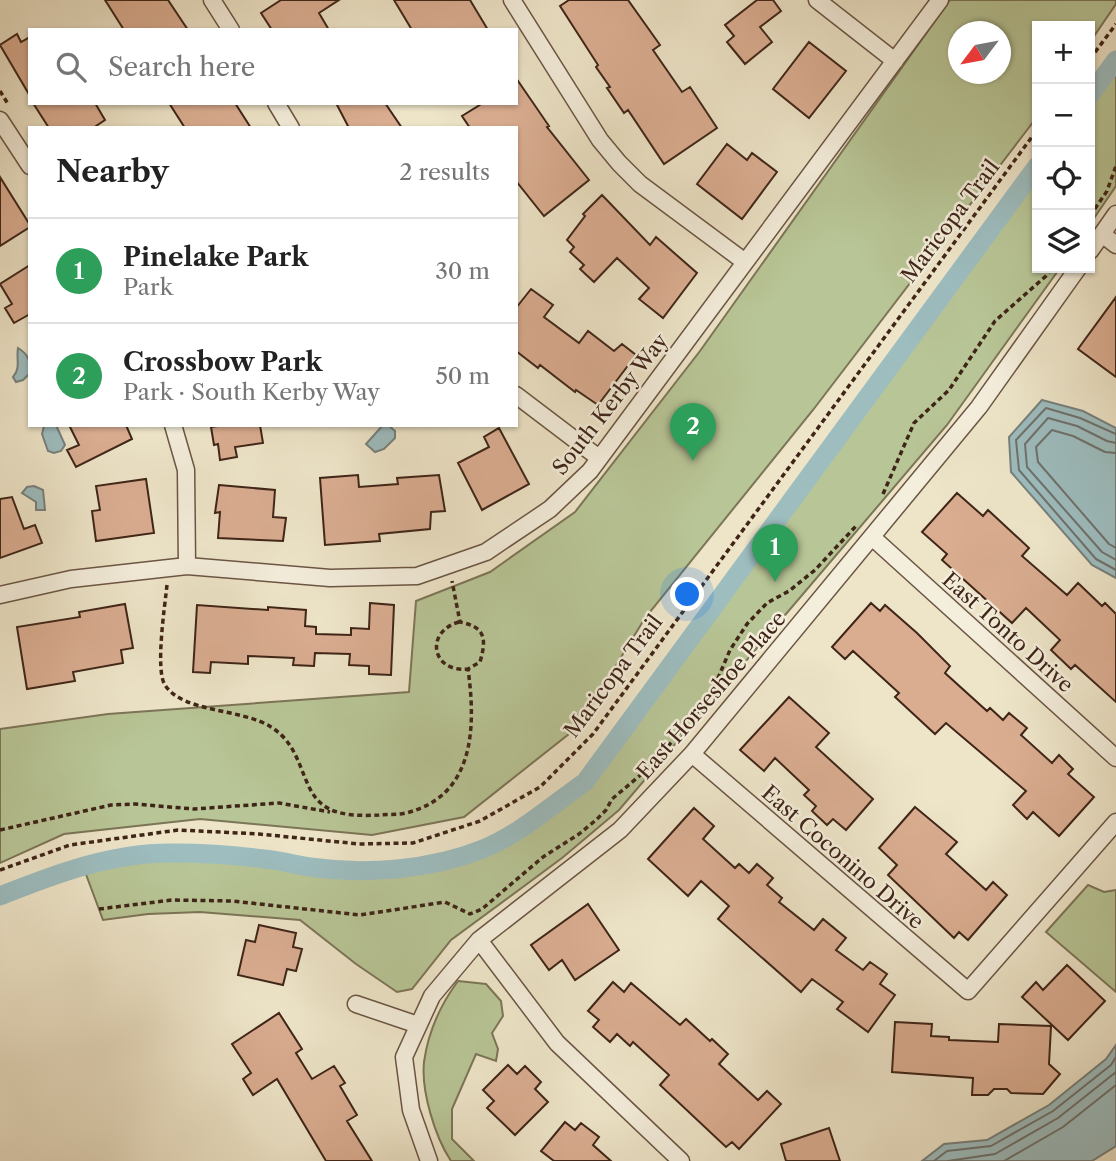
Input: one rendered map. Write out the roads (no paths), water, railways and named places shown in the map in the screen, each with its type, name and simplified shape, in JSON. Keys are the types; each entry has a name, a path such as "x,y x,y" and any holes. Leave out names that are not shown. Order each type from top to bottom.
{"street":[{"path":"212,0 230,28"},
{"path":"512,0 600,140 619,163 640,184 746,262"},
{"path":"817,0 895,61"},
{"name":"South Kerby Way","path":"0,595 71,579 187,566 330,578 417,576 486,552 550,509 590,471 940,0"},
{"path":"277,105 290,126"},
{"path":"0,120 28,163"},
{"path":"1095,244 1116,214"},
{"path":"1102,234 1116,245"},
{"name":"East Horseshoe Place","path":"429,1161 411,1110 404,1056 432,996 479,940 620,830 692,754 979,407 1073,273"},
{"path":"518,397 599,458"},
{"path":"174,427 186,470 187,566"},
{"name":"East Tonto Drive","path":"872,537 1116,758"},
{"name":"East Coconino Drive","path":"692,754 968,992 1116,822"},
{"path":"479,940 557,1043 681,1161"},
{"path":"356,1004 418,1025"}],"water":[{"path":"18,348 28,358 28,375 16,382 13,377 18,367"},
{"path":"1042,400 1083,411 1116,428 1116,578 1092,565 1011,472 1009,437"},
{"path":"44,427 57,427 65,445 61,451 48,451 42,434"},
{"path":"381,427 390,427 395,431 395,438 384,449 375,452 366,444"},
{"path":"34,486 43,490 45,510 36,510 36,502 22,493 27,487"},
{"path":"1116,1045 1116,1146 1092,1161 922,1161 944,1144 987,1140 1049,1105 1106,1059"}],"waterway":[{"path":"1095,88 1116,60"},
{"path":"0,896 85,866 151,854 230,855 353,871 420,866 483,849 536,818 585,782 1032,173"}],"place":[{"name":"Crossbow Park","path":"693,461"},
{"name":"Pinelake Park","path":"775,582"}]}
